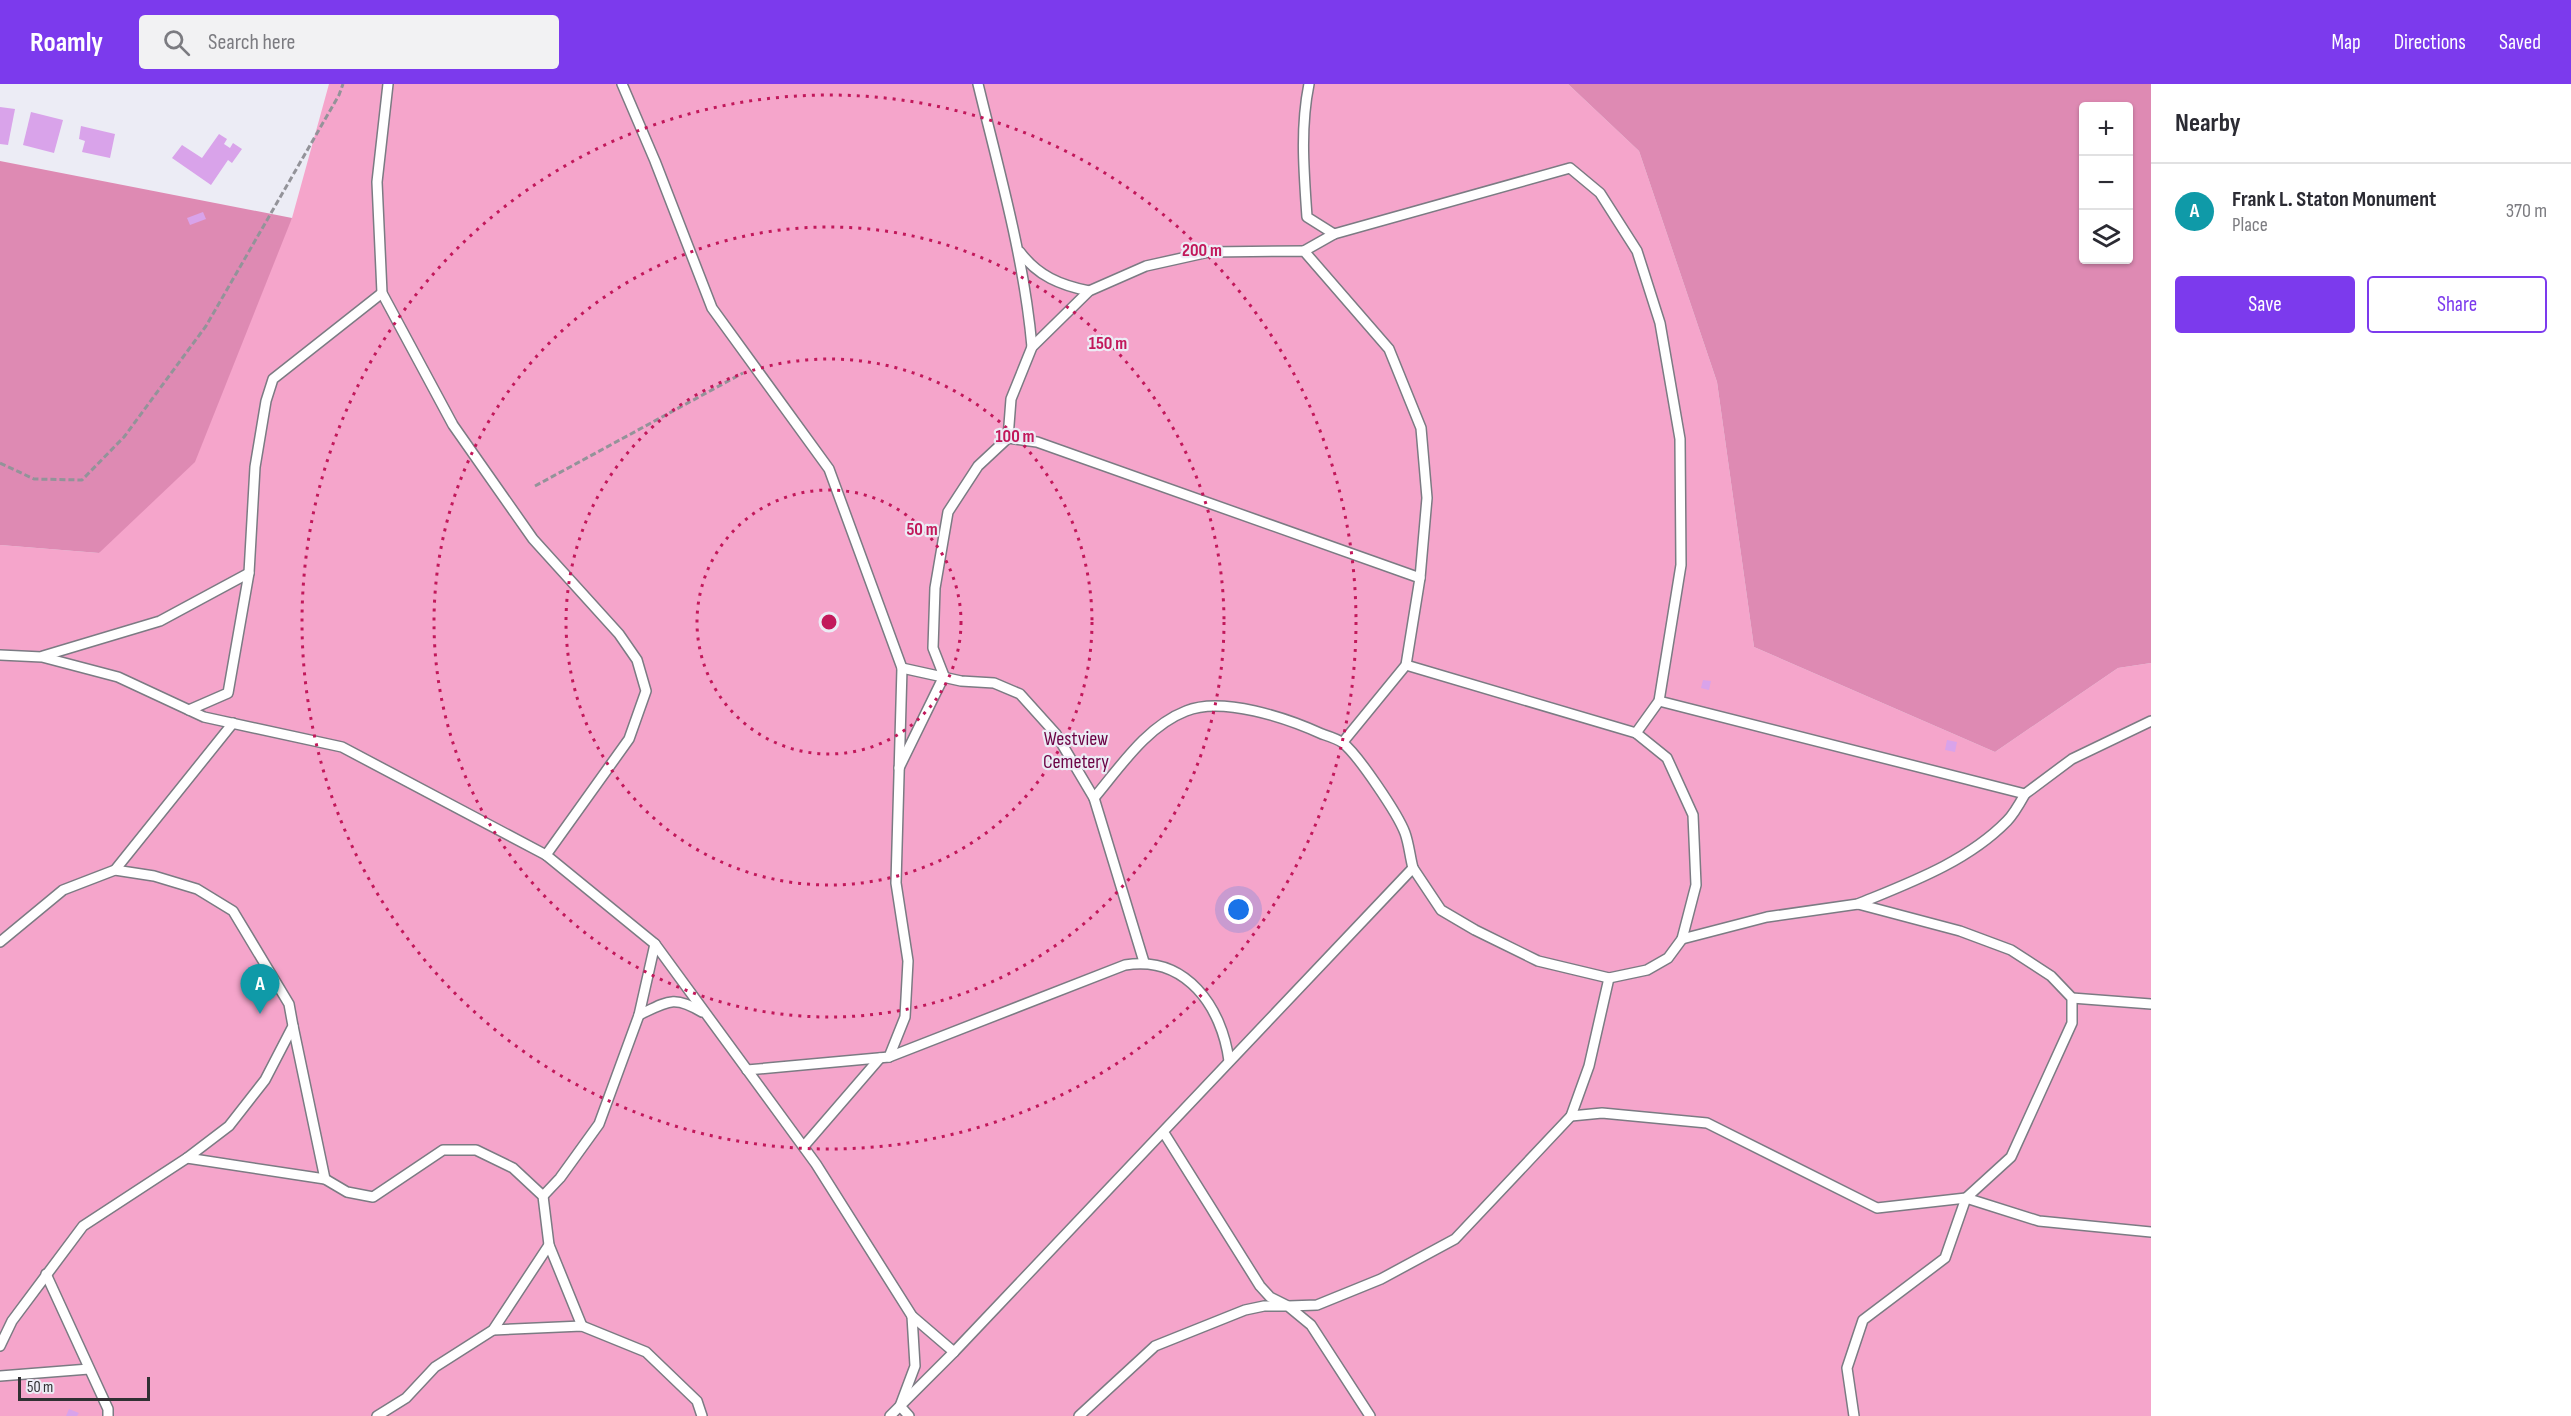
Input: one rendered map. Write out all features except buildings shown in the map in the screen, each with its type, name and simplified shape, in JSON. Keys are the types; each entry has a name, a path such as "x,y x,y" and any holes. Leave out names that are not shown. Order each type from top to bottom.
{"lane":[{"path":"388,84 377,182 382,293 453,425 533,539 618,634 637,660 646,691 629,739 546,855"},
{"path":"622,84 655,161 712,308 829,469 902,668 896,883 908,961 905,1017 884,1058 804,1146"},
{"path":"1309,84 1305,105 1303,152 1307,218 1334,234"},
{"path":"979,85 1019,250 1027,294 1032,347"},
{"path":"899,768 944,676 933,648 934,588 948,512 978,466 1008,438 1011,399 1032,347 1089,291 1146,266 1209,252 1304,251 1334,234 1570,168 1600,193 1636,251 1660,323 1680,440 1681,565 1659,701 1636,733"},
{"path":"1019,250 1030,266 1043,276 1065,286 1089,291"},
{"path":"1304,251 1389,350 1421,428 1427,498 1420,578 1406,665 1343,742"},
{"path":"189,710 228,693 249,573 255,467 266,401 273,378 382,293"},
{"path":"1008,438 1036,442 1420,578"},
{"path":"42,657 160,621 249,573"},
{"path":"0,655 42,657 118,677 204,717 342,747 546,855 655,944 804,1146 912,1316 954,1352"},
{"path":"1094,798 1137,747 1169,719 1187,710 1207,706 1258,711 1343,742 1377,785 1404,832 1413,868 1441,910 1475,930 1538,961 1610,978 1647,970 1668,958 1682,939 1696,885 1693,815 1668,758 1636,733 1406,665"},
{"path":"902,668 961,681 994,684 1020,694 1056,734 1094,798 1144,962"},
{"path":"1659,701 2025,795"},
{"path":"1682,939 1767,917 1858,904 1908,884 1968,852 2008,821 2025,795 2072,759 2151,721"},
{"path":"115,870 233,723"},
{"path":"891,1416 1164,1133 1229,1061 1413,868"},
{"path":"0,942 63,890 115,870 154,876 197,889 233,911 289,1004 325,1179"},
{"path":"1858,904 1960,931 2012,950 2051,976 2072,998 2151,1004"},
{"path":"543,1196 560,1178 599,1124 639,1015 655,944"},
{"path":"747,1070 884,1058 1125,964 1144,962 1160,965 1187,978 1202,992 1226,1041 1229,1061"},
{"path":"1079,1416 1155,1346 1245,1310 1264,1306 1317,1305 1381,1279 1455,1239 1571,1116 1589,1066 1610,978"},
{"path":"1854,1416 1847,1368 1863,1320 1945,1258 1966,1198 2011,1157 2072,1023 2072,998"},
{"path":"639,1015 663,1003 683,1001 707,1015"},
{"path":"0,1346 12,1321 83,1226 187,1158 229,1126 265,1080 293,1026"},
{"path":"1571,1116 1602,1113 1707,1123 1877,1208 1966,1198 2039,1221 2151,1232"},
{"path":"1164,1133 1260,1286 1270,1297 1288,1305 1311,1325 1370,1416"},
{"path":"187,1158 325,1179 347,1192 373,1197 443,1150 476,1150 513,1168 543,1196 549,1245 582,1326"},
{"path":"377,1416 406,1398 435,1366 494,1330 549,1245"},
{"path":"46,1274 108,1409 108,1416"},
{"path":"900,1406 915,1366 912,1316"},
{"path":"494,1330 582,1326 646,1352 697,1401 702,1416"},
{"path":"0,1376 89,1369"},
{"path":"900,1406 909,1416"}],"path":[{"path":"0,463 34,479 82,480 124,437 206,326 339,95 343,84"},
{"path":"535,486 755,367"}],"green space":[{"name":"Westview Cemetery","path":"329,84 1568,84 1639,151 1717,382 1754,647 1995,752 2118,668 2151,663 2151,1416 0,1416 0,545 99,553 292,218"}],"shaded area":[{"path":"1568,84 2151,84 2151,663 2118,668 1995,752 1754,647 1717,382 1639,151"},
{"path":"0,161 292,218 195,462 99,553 0,545"}],"place":[{"name":"Frank L. Staton Monument","path":"260,1014"}]}
